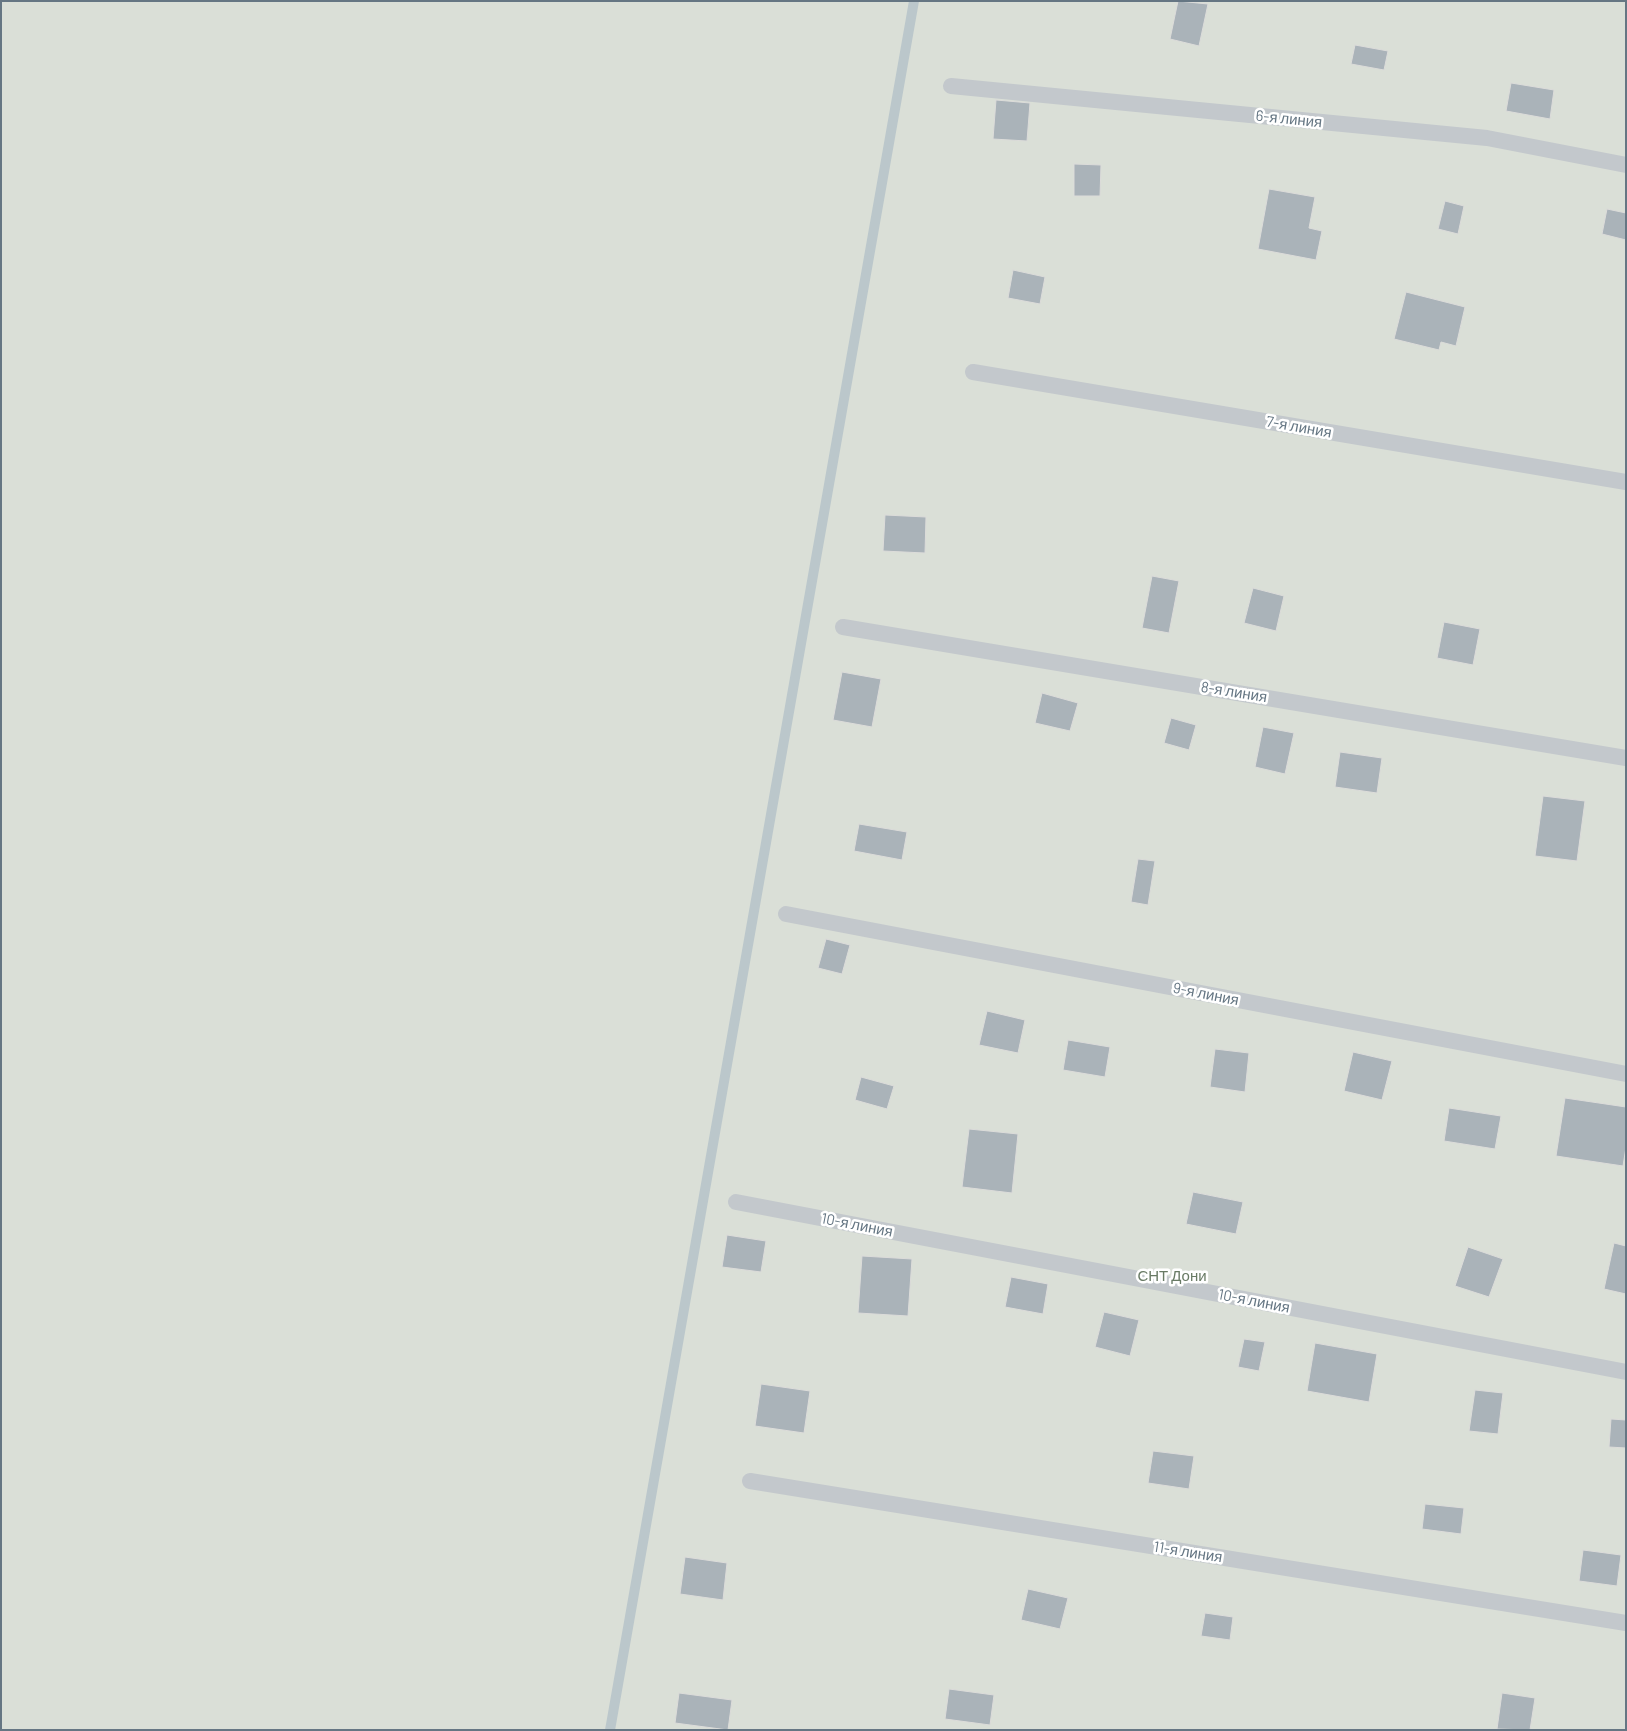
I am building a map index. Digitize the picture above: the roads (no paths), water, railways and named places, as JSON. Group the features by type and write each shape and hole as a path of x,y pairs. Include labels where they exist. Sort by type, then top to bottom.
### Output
{"lane":[{"name":"6-я линия","path":"951,86 1487,138 1626,165"},
{"name":"7-я линия","path":"973,372 1626,482"},
{"name":"8-я линия","path":"843,627 1626,758"},
{"name":"9-я линия","path":"786,914 1626,1074"},
{"name":"10-я линия","path":"736,1202 1626,1372"},
{"name":"11-я линия","path":"750,1482 1626,1623"}],"waterway":[{"path":"610,1730 914,1"}],"park label":[{"name":"СНТ Дони","path":"1172,1276"}]}
